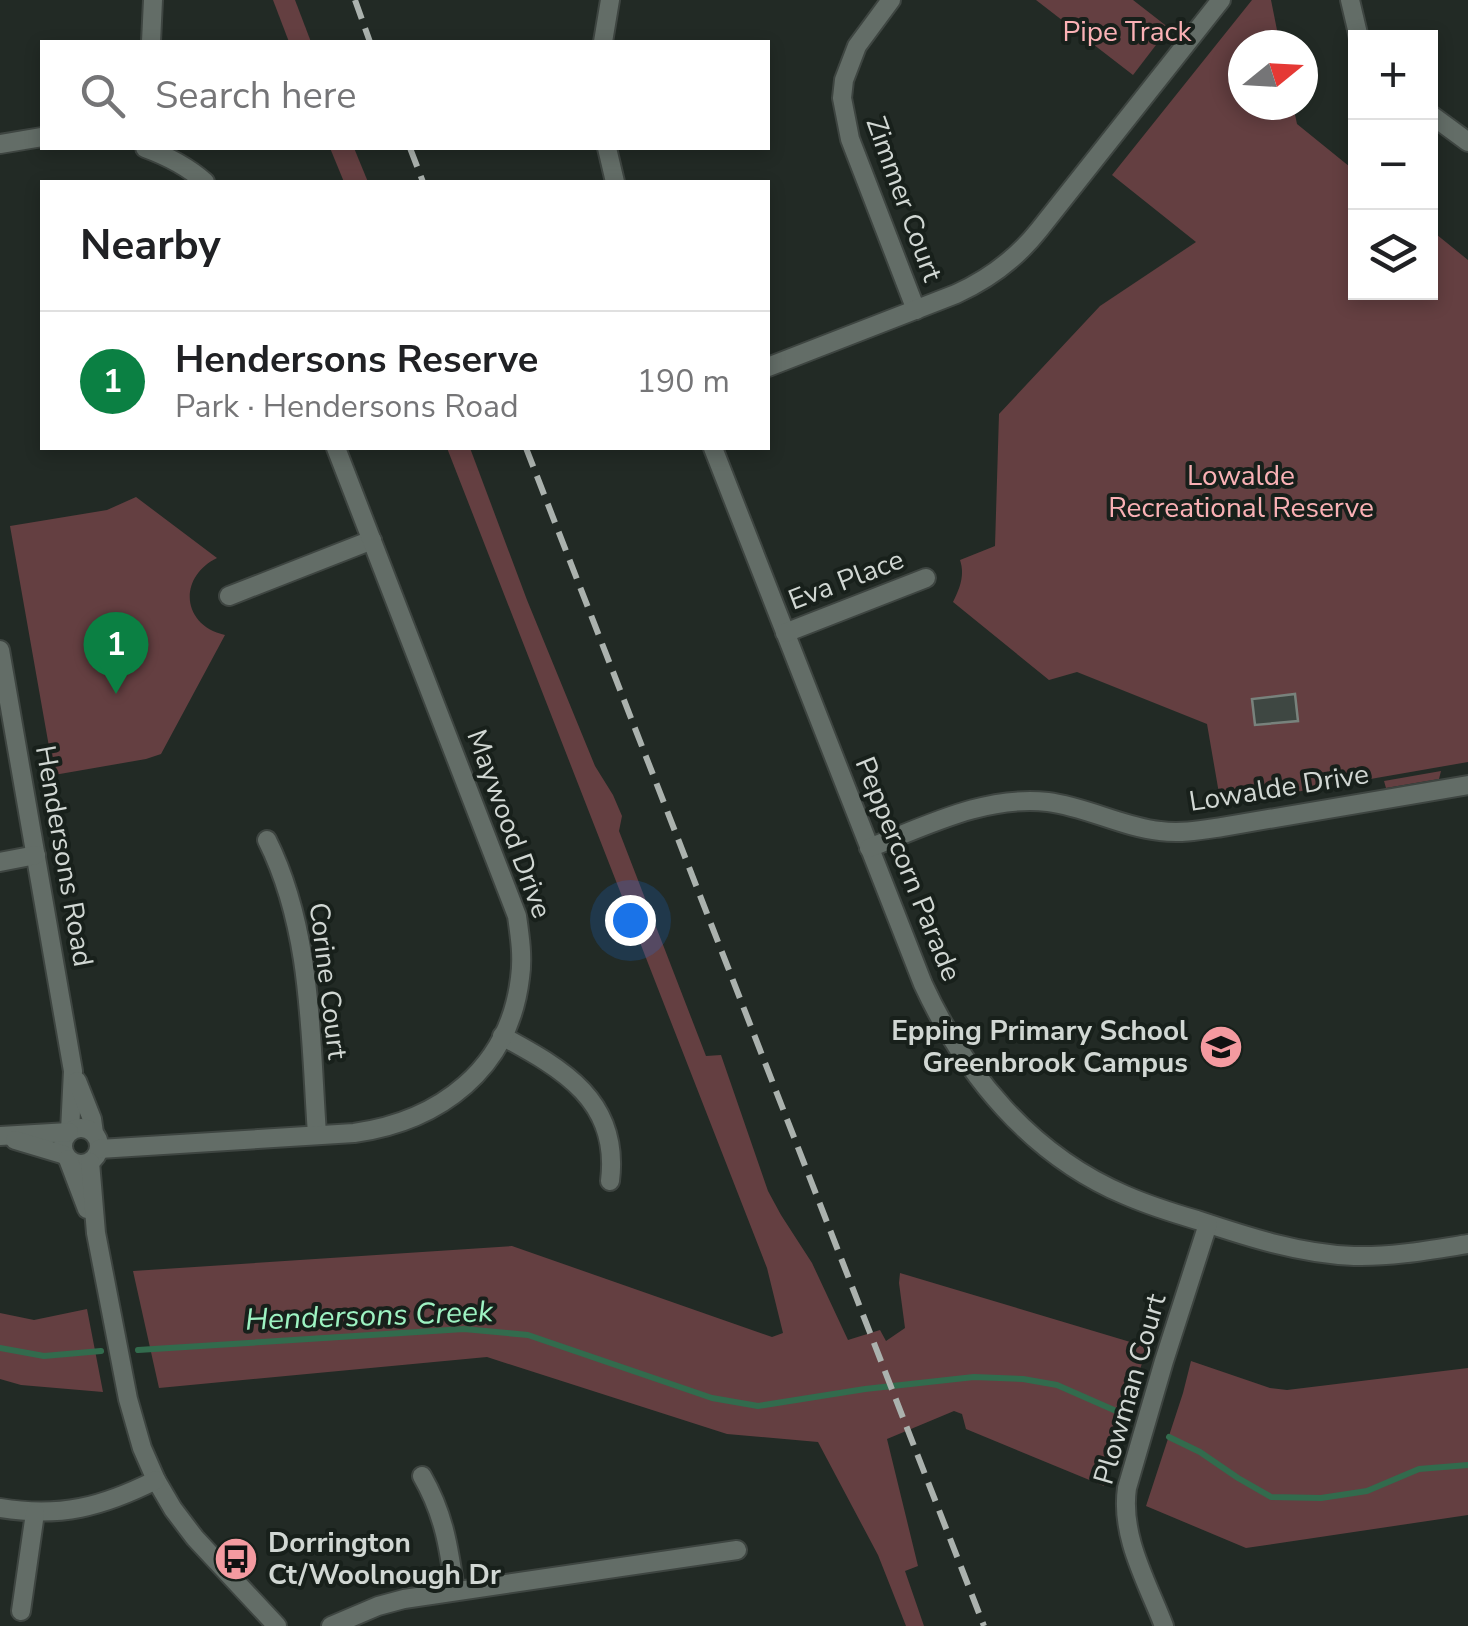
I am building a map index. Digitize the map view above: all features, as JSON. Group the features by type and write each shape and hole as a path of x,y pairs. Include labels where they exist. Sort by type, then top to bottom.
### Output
{"street":[{"path":"151,40 153,0"},
{"path":"603,40 610,0"},
{"name":"Zimmer Court","path":"892,0 857,46 848,64 842,98 850,139 916,310"},
{"path":"770,366 916,310 996,272 1027,246 1221,0"},
{"path":"1350,0 1357,30"},
{"path":"1438,120 1468,142"},
{"path":"0,144 40,137"},
{"path":"151,150 203,180"},
{"path":"607,150 615,180"},
{"name":"Maywood Drive","path":"94,1148 379,1129 410,1120 458,1092 478,1072 502,1036 513,1007 520,978 518,916 337,450"},
{"name":"Peppercorn Parade","path":"714,450 937,1014 991,1095 1048,1150 1080,1172 1122,1194 1208,1224 1279,1245 1352,1256 1414,1253 1468,1244"},
{"path":"228,596 372,540"},
{"name":"Eva Place","path":"786,632 926,578"},
{"name":"Hendersons Road","path":"0,650 74,1071 88,1106 94,1148 96,1233"},
{"name":"Lowalde Drive","path":"869,848 958,814 1000,803 1048,802 1161,832 1181,832 1468,785"},
{"name":"Corine Court","path":"267,840 288,889 302,953 317,1134"},
{"path":"0,862 36,856"},
{"path":"502,1036 558,1067 590,1099 610,1143 610,1181"},
{"name":"Hendersons Road","path":"70,1132 74,1071"},
{"path":"85,1128 94,1148 79,1164 0,1136 85,1128"},
{"path":"70,1132 64,1140 67,1157 96,1233 133,1422 156,1480 194,1538 277,1626"},
{"name":"Plowman Court","path":"1164,1626 1130,1536 1124,1507 1164,1361 1208,1224"},
{"path":"422,1476 444,1526 455,1591"},
{"path":"0,1508 35,1513 102,1504 156,1480"},
{"path":"21,1611 35,1513"},
{"path":"331,1626 378,1606 455,1591 738,1550"}],"green space":[{"path":"273,0 295,0 310,40 288,40"},
{"name":"Pipe Track","path":"1036,0 1133,0 1169,28 1133,75"},
{"name":"Lowalde Recreational Reserve","path":"1252,0 1271,0 1277,30 1228,30"},
{"name":"Lowalde Recreational Reserve","path":"1228,30 1228,120 1296,120 1348,165 1348,300 1438,300 1438,236 1468,260 1468,762 1221,805 1207,724 1077,672 1049,680 953,602 961,581 960,560 995,546 999,414 1100,306 1196,242 1112,175"},
{"path":"331,150 355,150 367,180 343,180"},
{"path":"448,450 471,450 595,766 622,816 619,831 706,1056 721,1055 768,1191 812,1263 848,1340 880,1330 886,1341 905,1328 900,1273 1147,1347 1104,1486 966,1429 962,1414 954,1411 887,1439 918,1566 905,1571 924,1626 906,1626 878,1555 818,1442 727,1434 487,1357 159,1388 133,1271 512,1246 772,1337 783,1333 767,1268"},
{"path":"136,497 217,558 196,577 190,600 200,621 225,635 161,754 54,775 10,526 107,510"},
{"path":"1441,771 1439,779 1386,788 1384,781"},
{"path":"87,1309 103,1392 21,1385 0,1379 0,1313 34,1320"},
{"path":"1191,1361 1270,1388 1287,1390 1468,1368 1468,1515 1246,1548 1146,1506"}],"building":[{"path":"1295,694 1298,721 1255,725 1252,699"}],"waterway":[{"name":"Hendersons Creek","path":"138,1350 464,1329 528,1335 712,1398 758,1406 974,1377 1057,1385 1123,1414"},
{"name":"Hendersons Creek","path":"0,1348 44,1356 101,1351"},
{"name":"Hendersons Creek","path":"1169,1437 1271,1497 1321,1498 1367,1491 1419,1469 1468,1465"}],"railway":[{"path":"355,0 369,40"},
{"path":"411,150 422,180"},
{"path":"527,450 984,1626"}],"place":[{"name":"Hendersons Reserve","path":"116,694"},
{"name":"Epping Primary School Greenbrook Campus","path":"1221,1047"},
{"name":"Dorrington Ct/Woolnough Dr","path":"236,1559"}]}
